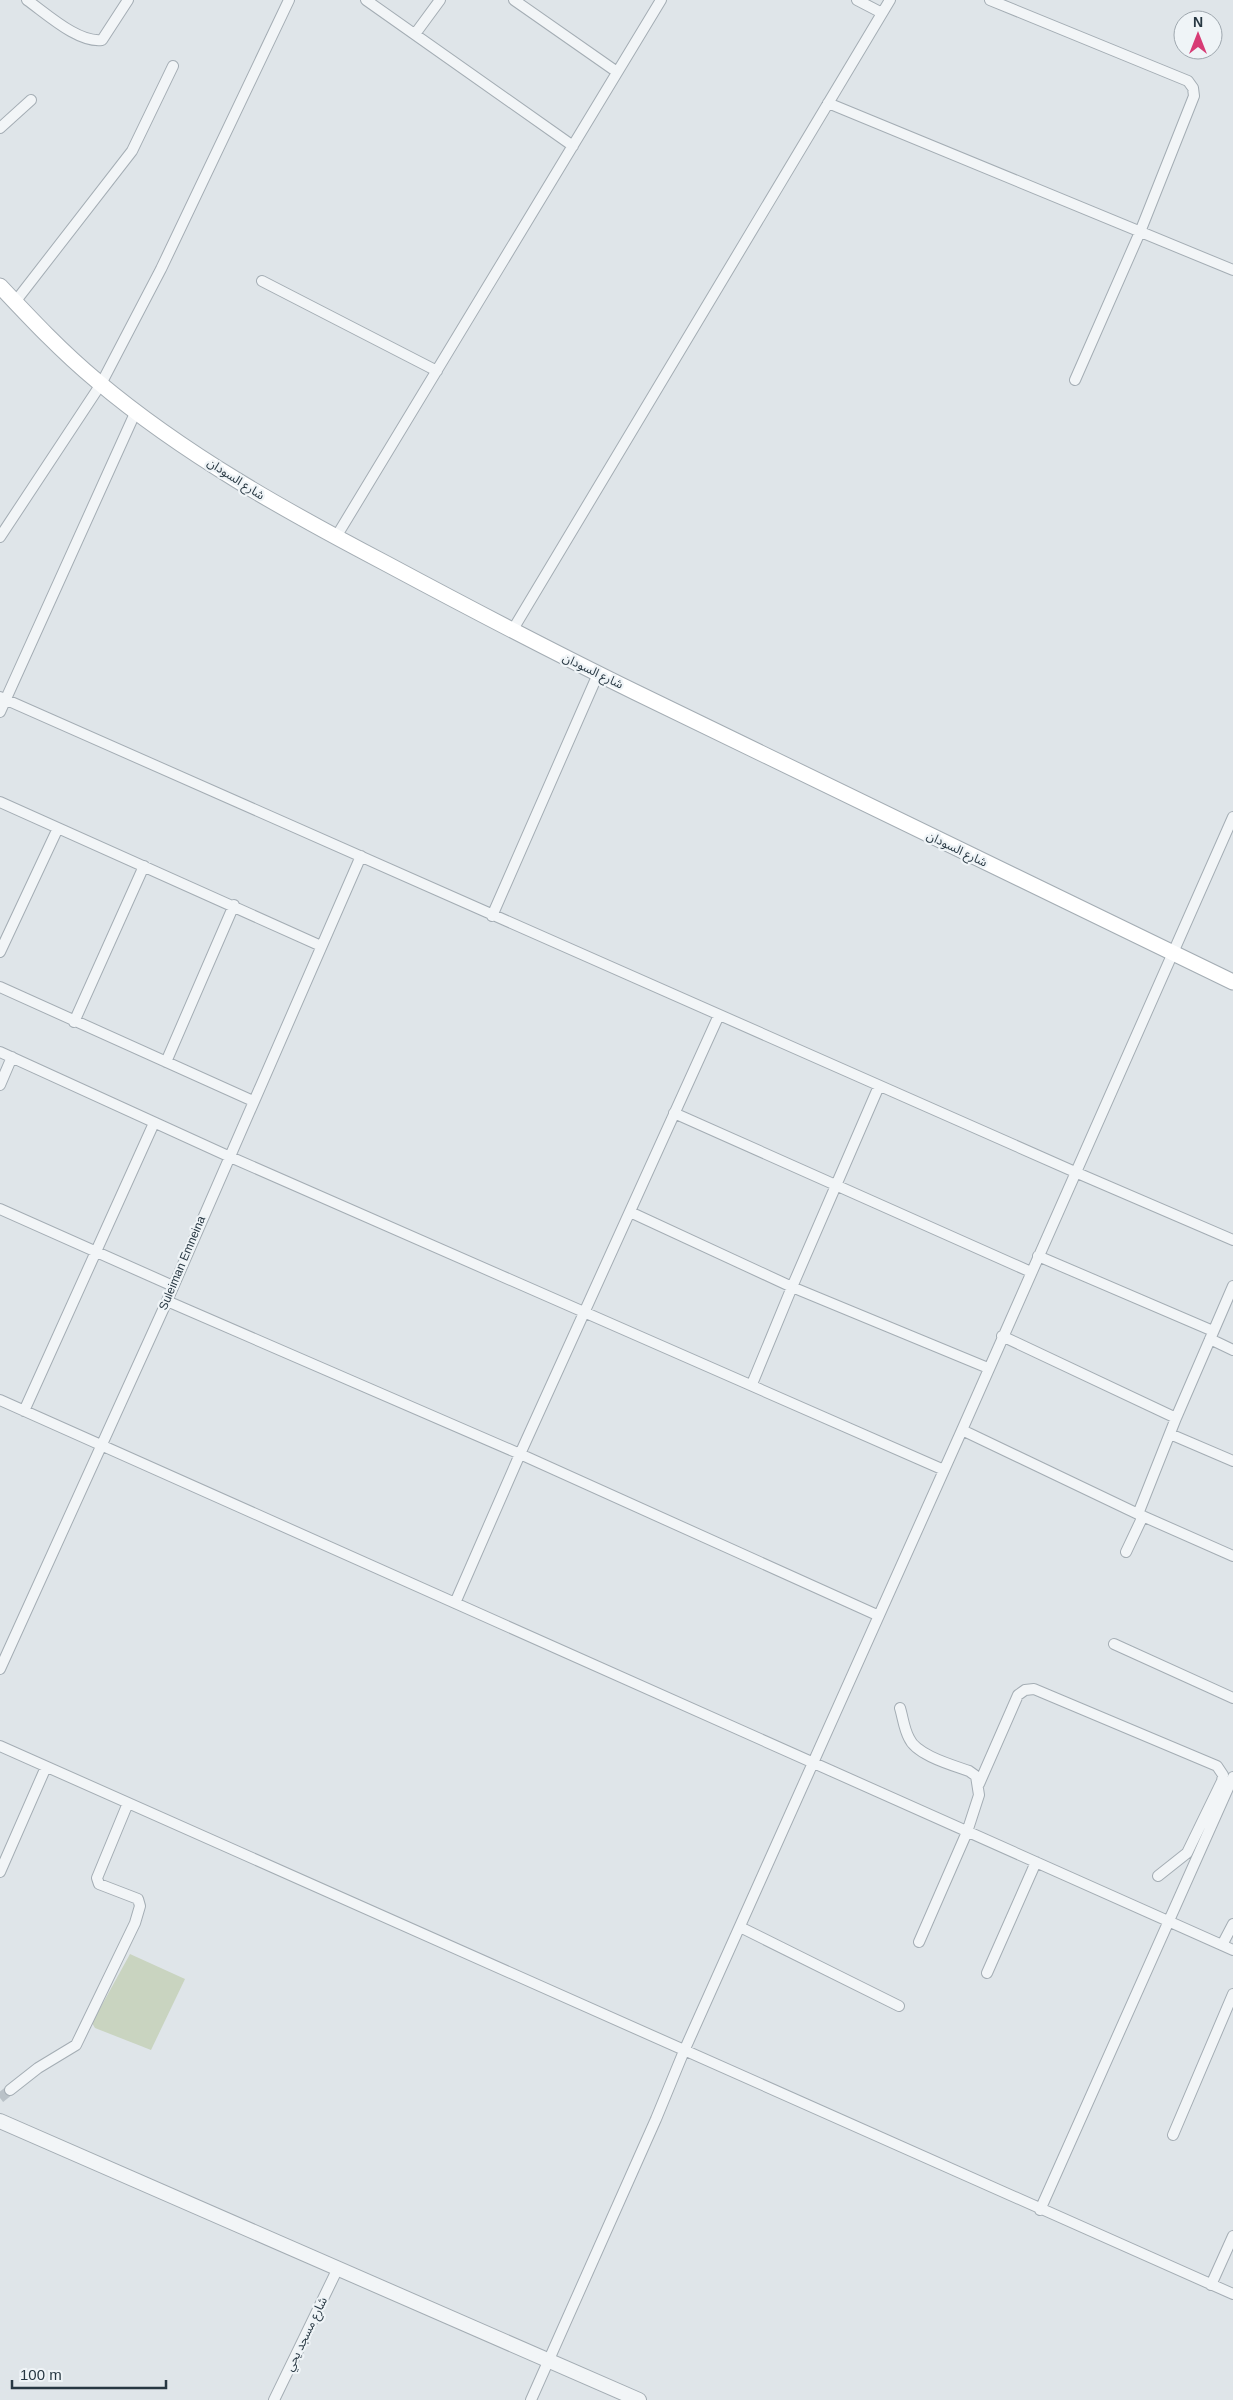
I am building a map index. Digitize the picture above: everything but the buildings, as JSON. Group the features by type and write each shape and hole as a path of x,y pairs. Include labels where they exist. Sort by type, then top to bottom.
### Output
{"main road":[{"name":"شارع السودان","path":"0,286 63,351 100,384 136,411 226,474 336,537 512,631 598,674 845,796 1233,982"}],"street":[{"path":"27,0 82,38 94,41 102,40 128,0"},
{"path":"0,537 100,384 161,269 289,0"},
{"path":"366,0 573,146"},
{"path":"414,34 440,0"},
{"path":"514,0 617,72"},
{"path":"336,537 661,0"},
{"path":"857,0 882,13"},
{"path":"512,631 890,0"},
{"path":"990,0 1188,82 1193,88 1194,96 1140,232 1074,380"},
{"path":"15,302 132,151 173,66"},
{"path":"0,128 31,100"},
{"path":"828,103 1233,270"},
{"path":"262,281 437,370"},
{"path":"0,712 3,698 136,411"},
{"path":"492,916 598,674"},
{"path":"3,698 492,916 1233,1240"},
{"path":"0,802 234,905 321,946"},
{"path":"531,2400 740,1928 811,1762 962,1430 1233,817"},
{"path":"0,952 58,828"},
{"name":"Suleiman Emneina","path":"0,1669 173,1286 228,1156 361,856"},
{"path":"74,1022 144,866"},
{"path":"166,1062 234,905"},
{"path":"0,987 74,1022 253,1101"},
{"path":"455,1603 520,1454 719,1015"},
{"path":"0,1052 228,1156 752,1384 944,1470"},
{"path":"0,1085 12,1058"},
{"path":"752,1384 792,1286 879,1086"},
{"path":"674,1113 1031,1272"},
{"path":"24,1410 154,1123"},
{"path":"0,1210 173,1286"},
{"path":"630,1212 792,1286 988,1368"},
{"path":"1038,1256 1212,1335 1233,1350"},
{"path":"1126,1552 1176,1418 1233,1286"},
{"path":"166,1300 520,1454 877,1615"},
{"path":"1002,1336 1176,1418"},
{"path":"0,1400 1233,1950"},
{"path":"962,1430 1140,1515 1233,1556"},
{"path":"1170,1434 1233,1461"},
{"path":"1114,1644 1233,1698"},
{"path":"979,1784 1018,1695 1025,1690 1034,1689 1217,1766 1223,1775 1222,1781 1187,1853 1158,1876"},
{"path":"900,1708 913,1745 920,1751 976,1776 979,1784 979,1795 967,1832 919,1942"},
{"path":"0,1746 1040,2210 1233,2294"},
{"path":"0,1872 46,1767"},
{"path":"1040,2210 1233,1777"},
{"path":"10,2090 38,2068 76,2045 135,1923 140,1906 138,1899 100,1884 97,1878 128,1803"},
{"path":"987,1973 1036,1862"},
{"path":"1222,1945 1233,1924"},
{"path":"740,1928 899,2006"},
{"path":"1173,2135 1233,1994"},
{"path":"0,2121 639,2400"},
{"path":"1211,2285 1233,2236"},
{"name":"شارع مسجد يحي","path":"274,2400 338,2268"}],"green space":[{"path":"130,1954 185,1979 151,2050 95,2028 92,2023"}],"tunnel":[{"path":"0,2098 10,2090"}]}
